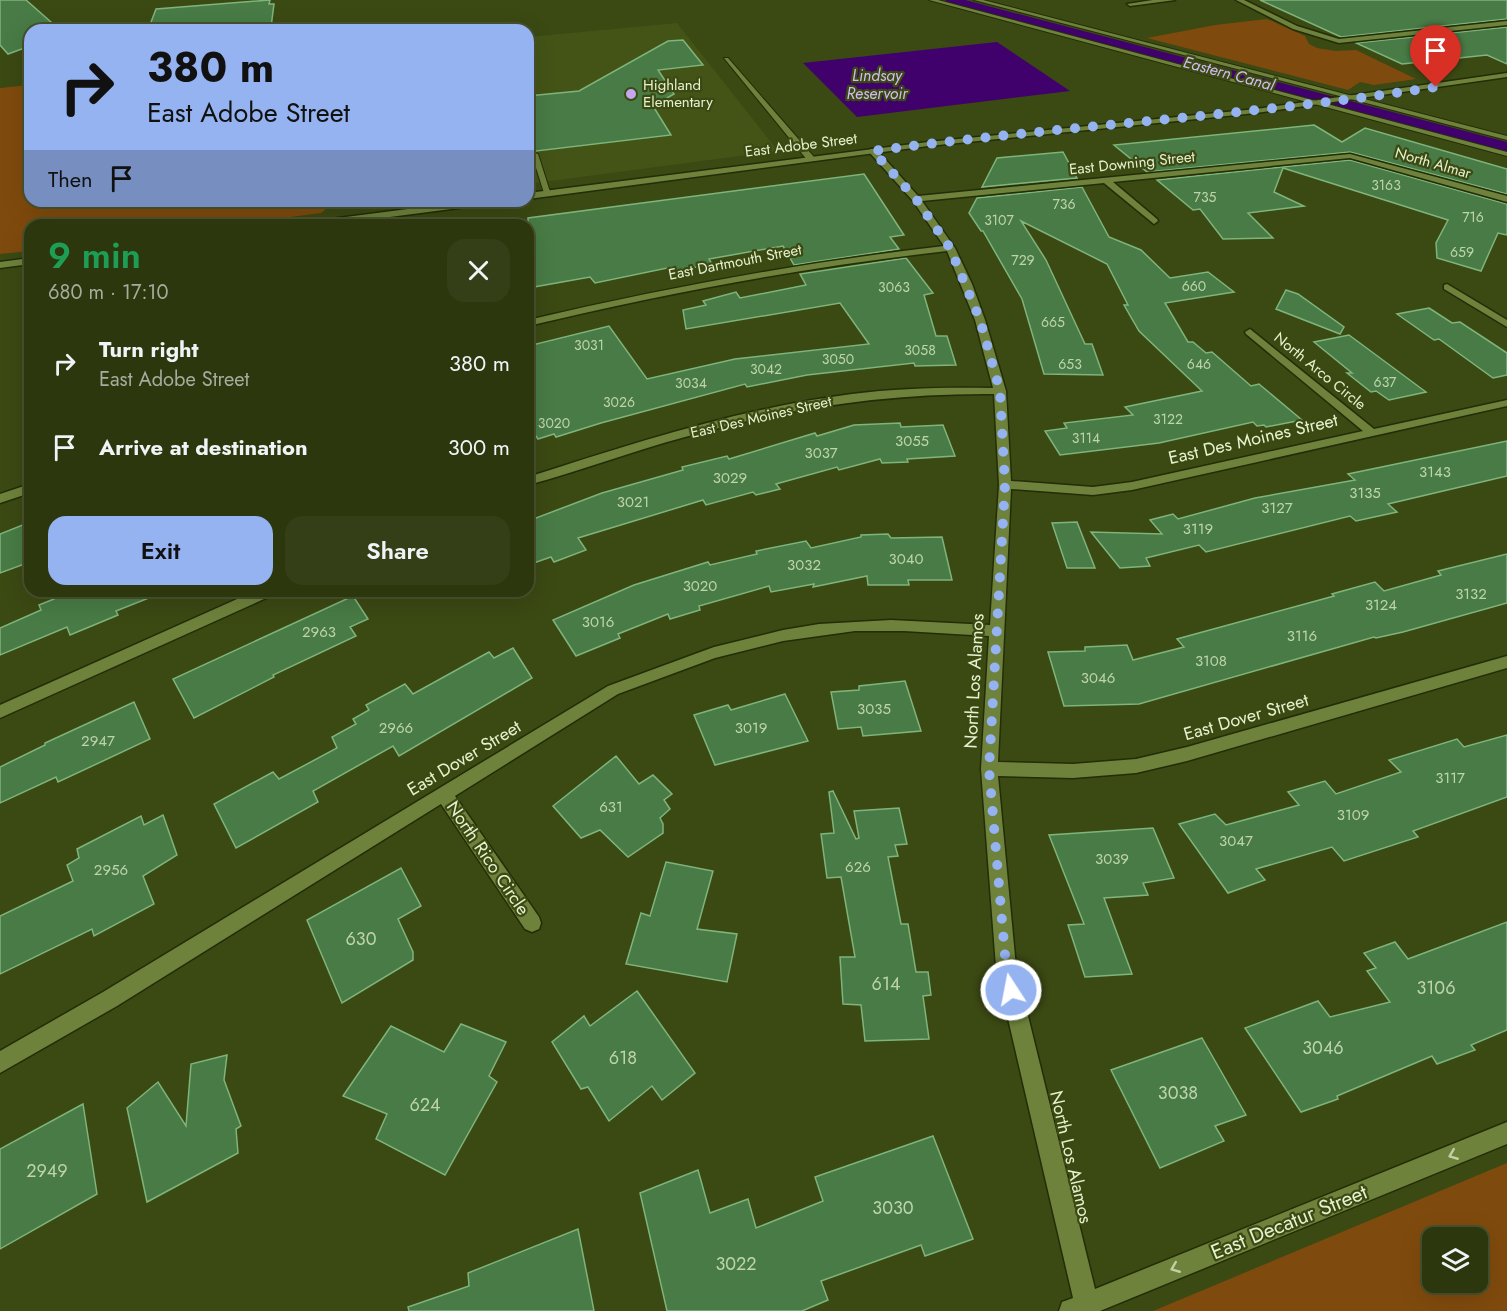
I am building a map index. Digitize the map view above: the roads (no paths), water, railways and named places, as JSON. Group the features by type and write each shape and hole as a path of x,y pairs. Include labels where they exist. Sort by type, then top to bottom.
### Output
{"street":[{"path":"1130,4 1172,0"},
{"path":"1239,0 1336,42 1507,23"},
{"name":"East Adobe Street","path":"534,195 873,151 1322,103 1507,75"},
{"name":"North Los Alamos","path":"873,151 916,199 950,248 980,320 1000,391 1005,485 989,769 1006,967 1082,1309"},
{"name":"East Downing Street","path":"916,199 1350,156"},
{"name":"North Almar","path":"1350,156 1507,199"},
{"path":"1106,180 1154,221"},
{"path":"353,219 444,207"},
{"name":"East Dartmouth Street","path":"534,321 755,274 856,258 950,248"},
{"path":"0,265 24,262"},
{"path":"1447,286 1507,324"},
{"name":"North Arco Circle","path":"1250,332 1372,433"},
{"name":"East Des Moines Street","path":"534,479 643,446 809,404 931,390 1000,391"},
{"name":"East Des Moines Street","path":"1005,485 1093,491 1132,486 1507,403"},
{"path":"0,499 24,490"},
{"path":"0,712 255,597"},
{"name":"East Dover Street","path":"0,1063 120,993 613,690 694,658 730,647 830,629 890,625 995,631"},
{"name":"East Dover Street","path":"989,769 1073,771 1136,766 1186,754 1507,662"},
{"name":"North Rico Circle","path":"444,794 531,923"},
{"name":"East Decatur Street","path":"1082,1309 1507,1133"}],"lane":[{"path":"932,0 1507,154"},
{"path":"977,0 1507,138"},
{"path":"726,59 811,159"},
{"path":"534,154 548,193"}],"water":[{"name":"Lindsay Reservoir","path":"997,42 1070,91 857,117 803,63"}],"waterway":[{"name":"Eastern Canal","path":"951,0 1507,147"}],"place":[{"name":"Highland Elementary","path":"631,94"}]}
